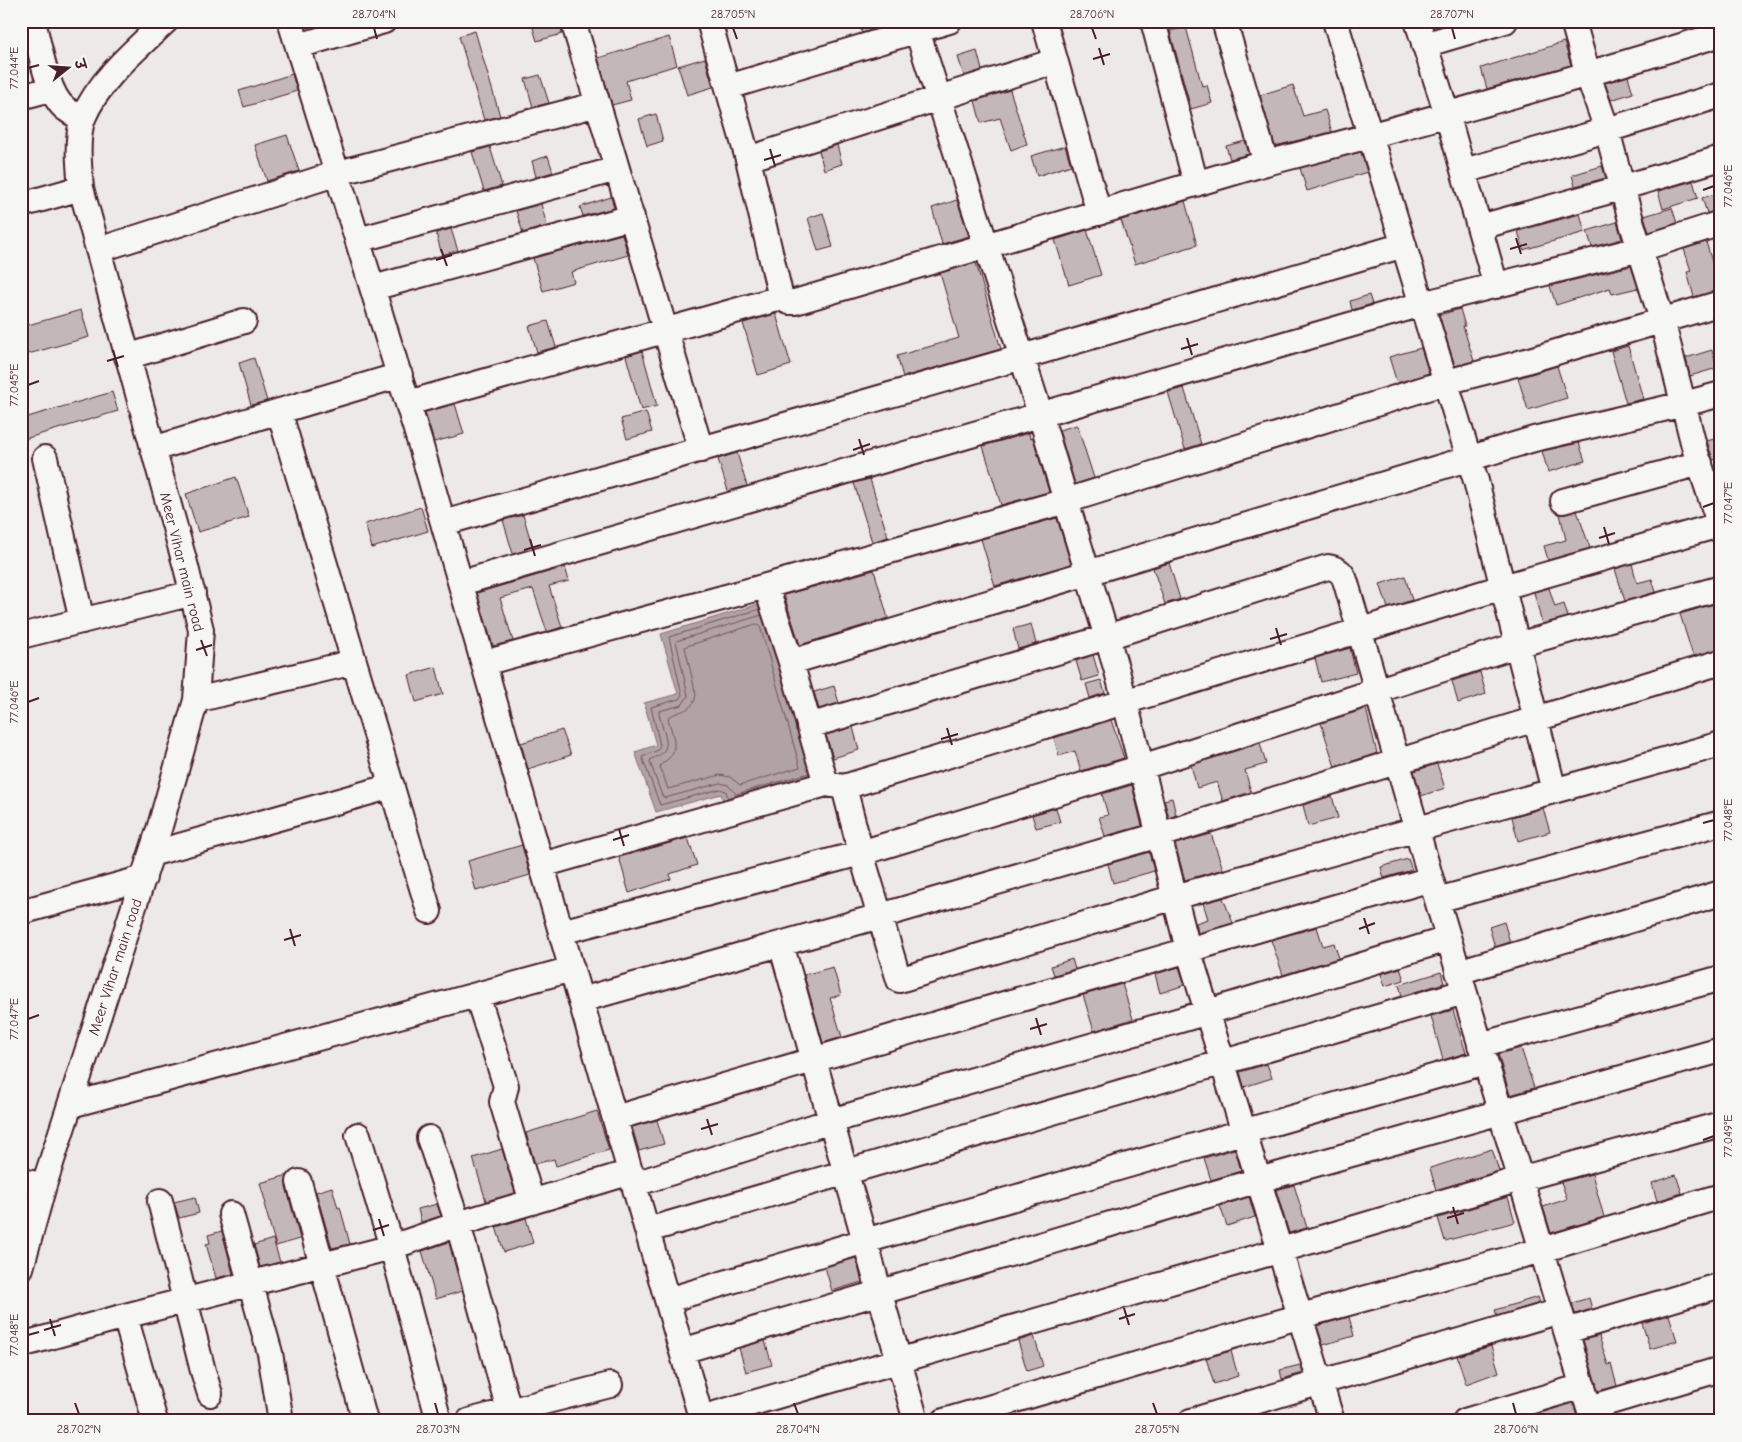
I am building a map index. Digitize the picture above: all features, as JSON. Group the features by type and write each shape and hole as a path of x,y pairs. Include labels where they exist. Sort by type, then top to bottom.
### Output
{"street":[{"path":"34,21 51,89 65,109 83,119"},
{"name":"Meer Vihar main road","path":"21,1268 32,1183 71,1105 144,878 196,700 201,630 193,593 126,357 81,188 78,152 83,119 100,90 140,32 166,21"},
{"path":"290,21 444,523 701,1419 1520,1179 1721,1124"},
{"path":"298,46 384,21"},
{"path":"573,21 701,450"},
{"path":"709,21 748,159 781,298"},
{"path":"728,87 916,26 949,21"},
{"path":"1044,21 1099,213"},
{"path":"1153,21 1196,184"},
{"path":"1224,21 1266,163"},
{"path":"1335,21 1470,459 1554,791"},
{"path":"1417,21 1464,171 1496,286"},
{"path":"1424,46 1505,21"},
{"path":"542,865 1126,703 1503,587 1720,527 1700,463 1662,320 1621,188 1607,130 1588,75 1573,21"},
{"path":"916,26 1022,357 1107,637 1126,703 1188,949 1332,1421"},
{"path":"408,403 665,329 781,298 789,302 795,302 1266,163 1588,75 1721,34"},
{"path":"748,159 1055,61"},
{"path":"21,97 51,89"},
{"path":"1464,171 1721,95"},
{"path":"98,250 338,173 598,104"},
{"path":"1480,227 1721,158"},
{"path":"358,240 617,169"},
{"path":"21,205 81,188"},
{"path":"373,288 632,217"},
{"path":"461,583 1422,304 1640,249 1721,223"},
{"path":"444,523 1404,245"},
{"path":"484,663 1066,501 1446,382 1516,364 1721,303"},
{"path":"126,357 244,321"},
{"path":"153,449 400,375"},
{"path":"791,662 1534,439 1721,394"},
{"path":"279,411 429,911"},
{"path":"45,458 82,621"},
{"path":"1563,501 1700,463"},
{"path":"810,726 1107,637 1328,567 1337,568 1344,577 1378,690 1448,939 1588,1405"},
{"path":"766,586 810,726 861,853 898,979 902,980 1175,897 1721,744"},
{"path":"562,932 861,853 1142,767 1518,645 1721,588"},
{"path":"21,636 193,593"},
{"path":"196,700 354,662"},
{"path":"581,1000 1159,835 1721,662"},
{"path":"151,854 392,786"},
{"path":"615,1118 1188,949 1434,889 1721,823"},
{"path":"21,912 144,878"},
{"path":"648,1230 1223,1061 1721,893"},
{"path":"21,1345 392,1247 458,1224 532,1202 633,1178 1208,1012 1448,939"},
{"path":"781,944 916,1421"},
{"path":"71,1105 572,969"},
{"path":"668,1300 1244,1131 1721,978"},
{"path":"477,995 506,1086 502,1102 532,1202"},
{"path":"682,1351 1259,1180 1721,1050"},
{"path":"358,1135 392,1247 439,1421"},
{"path":"429,1138 458,1224 510,1415"},
{"path":"299,1182 365,1421"},
{"path":"944,1421 1301,1316 1542,1250 1721,1196"},
{"path":"160,1201 210,1394"},
{"path":"231,1214 270,1353 281,1421"},
{"path":"1191,1421 1321,1383 1563,1321 1721,1285"},
{"path":"125,1316 155,1421"},
{"path":"1464,1421 1588,1405 1721,1369"},
{"path":"469,1421 510,1415 610,1385"}],"water":[{"path":"772,600 825,780 726,809 721,794 656,812 635,752 656,745 644,703 678,694 661,634"}],"building":[{"path":"531,21 560,21 562,34 537,41"},
{"path":"859,21 900,21 862,33"},
{"path":"1186,27 1202,86 1207,85 1212,103 1191,109 1170,31"},
{"path":"475,31 500,116 484,120 459,36"},
{"path":"669,37 677,65 626,81 631,100 612,105 598,58"},
{"path":"1564,42 1571,65 1487,89 1481,68"},
{"path":"977,51 982,70 964,76 958,57"},
{"path":"705,58 713,87 687,95 678,66"},
{"path":"292,74 297,91 244,107 239,91"},
{"path":"540,75 549,103 533,107 525,79"},
{"path":"1628,76 1633,93 1611,100 1605,83"},
{"path":"1293,85 1303,116 1325,110 1332,132 1275,146 1260,95"},
{"path":"1010,90 1027,144 1011,150 1000,118 981,123 975,101"},
{"path":"656,114 663,141 647,146 639,119"},
{"path":"287,135 299,171 267,181 255,145"},
{"path":"1245,141 1249,154 1230,159 1226,146"},
{"path":"837,145 842,164 824,170 819,151"},
{"path":"1065,146 1071,165 1037,176 1031,156"},
{"path":"490,147 502,186 484,191 472,152"},
{"path":"1361,152 1367,172 1307,191 1300,168"},
{"path":"548,156 553,172 536,177 532,161"},
{"path":"1602,166 1606,178 1575,186 1572,175"},
{"path":"1693,181 1698,198 1663,209 1658,191"},
{"path":"1721,192 1721,210 1707,213 1702,198"},
{"path":"611,197 614,208 583,216 580,207"},
{"path":"957,200 969,236 942,244 932,208"},
{"path":"1185,201 1197,245 1135,264 1121,220"},
{"path":"541,204 547,226 523,233 516,211"},
{"path":"1672,208 1677,223 1649,232 1644,216"},
{"path":"823,213 833,247 818,251 808,218"},
{"path":"1580,214 1585,232 1523,250 1518,231"},
{"path":"1617,222 1622,239 1592,247 1587,231"},
{"path":"451,229 458,251 442,255 436,233"},
{"path":"1087,230 1101,275 1069,285 1055,240"},
{"path":"622,234 628,255 571,272 574,282 543,291 533,258"},
{"path":"1706,242 1713,265 1715,264 1721,290 1694,297 1687,272 1691,271 1684,249"},
{"path":"976,263 1001,349 903,377 897,356 959,338 940,273"},
{"path":"1631,266 1638,288 1612,294 1610,288 1556,305 1550,286"},
{"path":"1369,295 1372,304 1352,310 1350,301"},
{"path":"1460,309 1465,326 1463,326 1474,361 1455,366 1439,315"},
{"path":"81,310 89,337 21,356 21,327"},
{"path":"776,314 791,365 758,375 743,323"},
{"path":"548,321 556,347 537,352 529,326"},
{"path":"1628,346 1643,399 1626,403 1611,351"},
{"path":"1421,348 1429,373 1397,383 1389,357"},
{"path":"1712,350 1717,368 1690,376 1686,358"},
{"path":"642,351 657,406 641,410 626,356"},
{"path":"254,358 267,401 251,405 239,363"},
{"path":"1557,366 1567,398 1528,410 1518,378"},
{"path":"1184,388 1201,444 1185,449 1168,392"},
{"path":"112,392 118,411 21,440 21,419"},
{"path":"455,404 464,434 434,442 425,412"},
{"path":"646,412 652,432 627,439 621,419"},
{"path":"1077,425 1094,478 1075,484 1059,430"},
{"path":"1029,433 1030,439 1033,438 1049,492 1001,505 983,446"},
{"path":"1721,437 1721,458 1713,460 1707,441"},
{"path":"1579,443 1585,461 1548,472 1542,451"},
{"path":"737,453 747,486 728,491 718,459"},
{"path":"236,477 249,517 198,532 186,494"},
{"path":"870,479 888,537 872,542 854,483"},
{"path":"421,507 428,531 372,548 365,524"},
{"path":"1577,511 1590,548 1548,560 1544,546 1566,540 1560,514"},
{"path":"523,515 533,548 513,554 503,520"},
{"path":"1057,518 1071,564 995,586 981,539"},
{"path":"1169,563 1180,599 1165,604 1153,568"},
{"path":"1632,564 1637,583 1652,579 1656,592 1625,601 1615,569"},
{"path":"565,567 569,581 549,586 562,627 547,632 533,589 500,598 513,641 493,646 477,593"},
{"path":"874,570 888,618 800,645 784,595"},
{"path":"1405,576 1412,600 1388,608 1380,584"},
{"path":"1549,588 1555,607 1564,604 1568,617 1542,624 1534,592"},
{"path":"1721,602 1721,649 1693,656 1680,614"},
{"path":"1031,624 1036,644 1018,649 1013,629"},
{"path":"1350,648 1356,673 1321,682 1315,658"},
{"path":"1093,655 1099,676 1082,681 1076,661"},
{"path":"436,667 443,694 416,702 409,675"},
{"path":"1480,672 1486,694 1458,703 1452,681"},
{"path":"1101,680 1105,693 1090,698 1086,684"},
{"path":"834,686 839,703 819,709 814,692"},
{"path":"1366,709 1377,753 1335,767 1321,723"},
{"path":"1111,720 1124,758 1081,771 1075,751 1059,756 1054,738"},
{"path":"853,727 859,750 833,758 826,735"},
{"path":"562,730 571,755 528,769 521,743"},
{"path":"1260,743 1266,764 1245,770 1251,792 1223,801 1217,782 1197,788 1191,765"},
{"path":"1437,764 1445,788 1421,796 1414,771"},
{"path":"1132,785 1142,826 1105,836 1099,817 1108,815 1102,794"},
{"path":"1332,796 1338,818 1308,826 1303,805"},
{"path":"1172,798 1176,815 1169,818 1164,800"},
{"path":"1056,808 1060,822 1036,828 1032,815"},
{"path":"1543,808 1550,832 1518,841 1512,817"},
{"path":"1211,834 1223,869 1185,880 1175,844"},
{"path":"688,838 697,865 670,874 671,879 629,893 619,857"},
{"path":"522,845 530,875 476,891 468,861"},
{"path":"1149,852 1154,871 1113,883 1108,864"},
{"path":"1408,859 1412,870 1384,878 1381,867"},
{"path":"1223,898 1233,923 1198,933 1196,923 1208,919 1203,903"},
{"path":"1504,922 1510,942 1495,947 1489,927"},
{"path":"1317,927 1323,946 1334,943 1339,958 1283,975 1271,940"},
{"path":"1072,959 1075,969 1054,975 1051,966"},
{"path":"833,967 841,995 830,998 842,1037 823,1043 804,975"},
{"path":"1179,967 1185,985 1160,993 1155,974"},
{"path":"1400,968 1404,980 1385,986 1381,974"},
{"path":"1441,972 1444,983 1402,996 1399,985"},
{"path":"1122,984 1133,1019 1094,1031 1083,995"},
{"path":"1453,1010 1466,1053 1443,1060 1431,1016"},
{"path":"1521,1048 1534,1088 1510,1095 1498,1054"},
{"path":"1267,1064 1272,1078 1244,1087 1240,1072"},
{"path":"597,1111 609,1150 556,1166 554,1159 535,1164 526,1133"},
{"path":"657,1120 664,1144 639,1151 632,1127"},
{"path":"502,1149 515,1193 486,1201 473,1158"},
{"path":"1235,1149 1241,1171 1211,1180 1204,1158"},
{"path":"1492,1149 1499,1171 1436,1190 1430,1168"},
{"path":"1592,1174 1604,1217 1551,1233 1543,1207 1567,1199 1561,1182"},
{"path":"288,1175 286,1186 300,1239 276,1246 260,1183"},
{"path":"1676,1175 1682,1193 1657,1201 1652,1183"},
{"path":"1294,1185 1307,1228 1289,1233 1276,1190"},
{"path":"332,1187 338,1208 340,1207 350,1244 332,1248 316,1192"},
{"path":"195,1197 199,1213 179,1218 174,1202"},
{"path":"1249,1197 1255,1217 1227,1226 1220,1206"},
{"path":"1508,1197 1515,1222 1445,1241 1438,1218"},
{"path":"437,1204 441,1216 421,1222 418,1209"},
{"path":"526,1218 533,1243 504,1252 496,1227"},
{"path":"222,1231 233,1274 216,1278 206,1244 210,1243 208,1235"},
{"path":"273,1239 280,1262 260,1267 254,1245"},
{"path":"449,1242 462,1291 436,1299 422,1251"},
{"path":"856,1258 862,1282 832,1291 825,1267"},
{"path":"1538,1297 1540,1303 1497,1316 1495,1310"},
{"path":"1589,1298 1592,1309 1575,1314 1572,1303"},
{"path":"1669,1315 1677,1341 1650,1349 1642,1323"},
{"path":"1349,1317 1354,1336 1323,1345 1317,1326"},
{"path":"1034,1336 1043,1366 1027,1371 1018,1341"},
{"path":"1599,1336 1608,1365 1611,1364 1617,1386 1598,1391 1583,1340"},
{"path":"765,1341 772,1365 746,1372 739,1348"},
{"path":"1491,1346 1499,1372 1466,1384 1457,1356"},
{"path":"1231,1351 1238,1376 1214,1384 1206,1358"},
{"path":"1300,1365 1303,1373 1282,1379 1280,1370"},
{"path":"1573,1403 1579,1421 1514,1421"}]}
